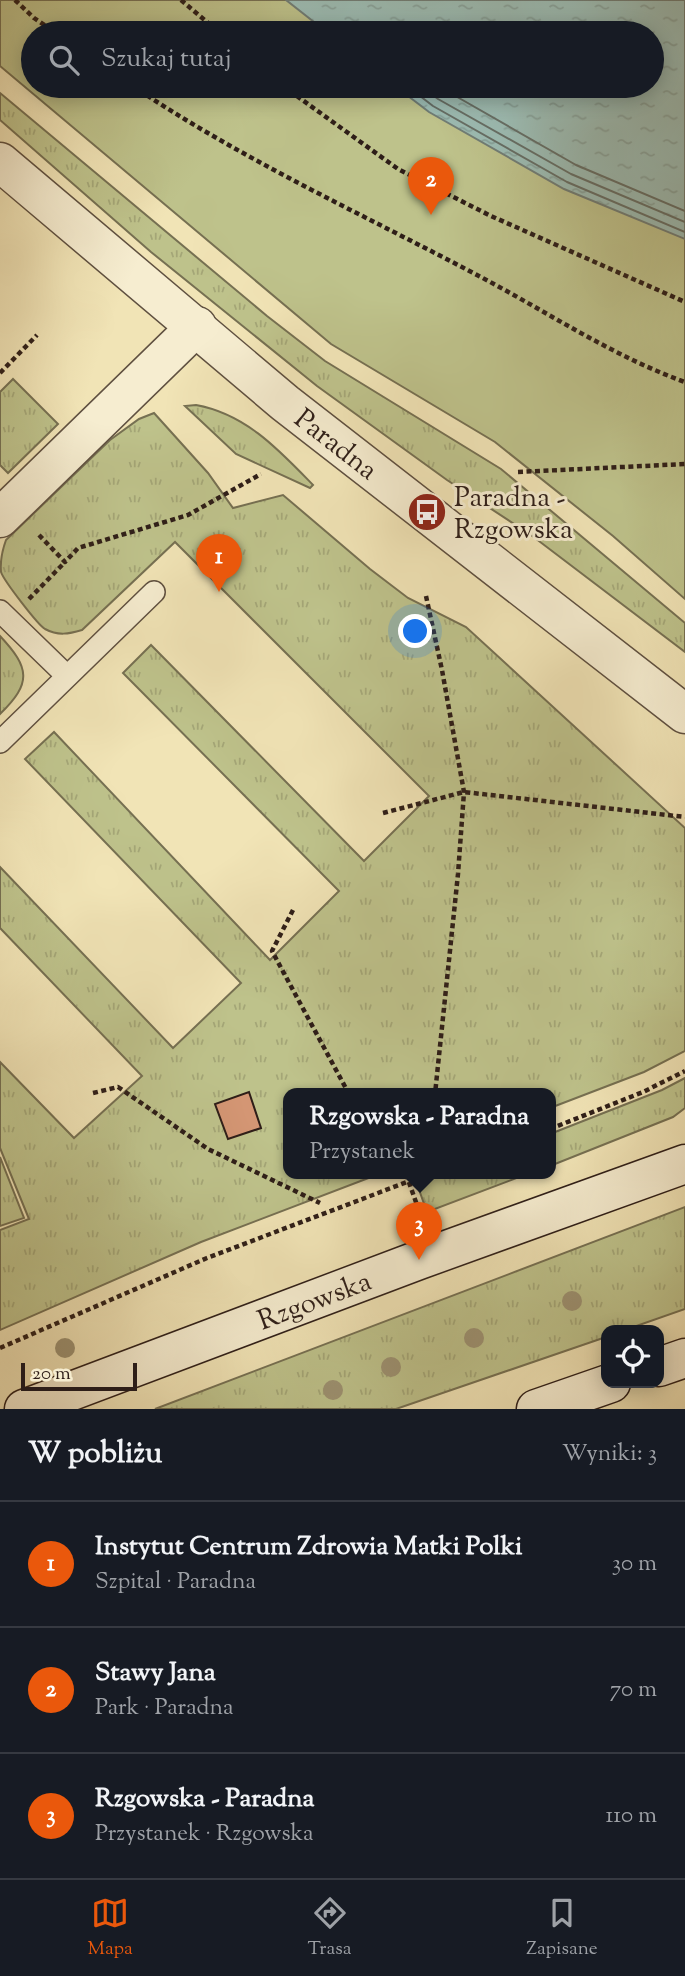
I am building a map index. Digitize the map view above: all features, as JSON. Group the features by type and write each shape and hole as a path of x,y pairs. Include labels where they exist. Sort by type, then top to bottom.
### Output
{"street":[{"name":"Paradna","path":"0,162 285,403 685,715"},
{"path":"6,512 197,326"},
{"name":"Rzgowska","path":"24,1409 419,1260 685,1164"},
{"path":"664,1365 685,1358"},
{"path":"536,1409 601,1386"}],"lane":[{"path":"0,742 154,592"},
{"path":"5,615 67,676"}],"path":[{"path":"15,0 38,21"},
{"path":"181,0 206,21"},
{"path":"153,98 230,145 500,286 566,325 663,374 685,382"},
{"path":"300,98 398,169 491,216 685,302"},
{"path":"0,373 37,335"},
{"path":"518,472 685,464"},
{"path":"5,615 78,548 188,515 261,474"},
{"path":"6,512 65,562"},
{"path":"426,596 464,792 436,1088"},
{"path":"383,813 464,792 685,817"},
{"path":"293,910 272,951 346,1088"},
{"path":"556,1127 643,1092 685,1071"},
{"path":"93,1093 118,1087 208,1149 320,1203"},
{"path":"0,1348 207,1258 414,1179"},
{"path":"409,1181 417,1205"}],"green space":[{"path":"0,0 685,0 685,599 613,536 495,442 331,344 38,98 664,98 664,21 21,21 21,84 0,66"},
{"path":"0,93 267,316 325,361 501,469 685,623 685,652 531,535 447,480 317,386 151,252 0,120"},
{"path":"13,379 58,424 8,473 0,465 0,392"},
{"path":"196,405 231,416 246,425 274,447 313,485 310,488 236,454 185,406"},
{"path":"154,413 208,473 233,508 283,495 408,598 466,627 685,828 685,1051 644,1072 556,1106 556,1088 283,1088 283,1179 366,1179 201,1242 0,1330 0,1230 29,1219 0,1148 0,1062 74,1138 142,1076 0,928 0,867 173,1048 241,983 25,759 54,732 270,960 339,891 123,673 151,645 364,861 429,796 175,542 82,630 73,633 54,633 45,629 14,593 1,572 6,540 110,440 139,419"},
{"path":"0,636 17,657 23,675 18,693 0,714"},
{"path":"685,1078 685,1108 673,1117 556,1164 556,1132 662,1090"},
{"path":"0,1157 24,1218 0,1226"},
{"path":"430,1179 514,1179 427,1212 417,1184"},
{"path":"685,1207 685,1309 639,1325 601,1325 601,1339 396,1409 155,1409"}],"water":[{"path":"286,0 685,0 685,239 564,189 429,112 411,98 664,98 664,21 313,21"}],"building":[{"path":"249,1092 261,1128 228,1139 215,1104"}],"place":[{"name":"Stawy Jana","path":"431,215"},
{"name":"Paradna - Rzgowska","path":"427,512"},
{"name":"Instytut Centrum Zdrowia Matki Polki","path":"219,592"},
{"name":"Rzgowska - Paradna","path":"419,1260"}]}
